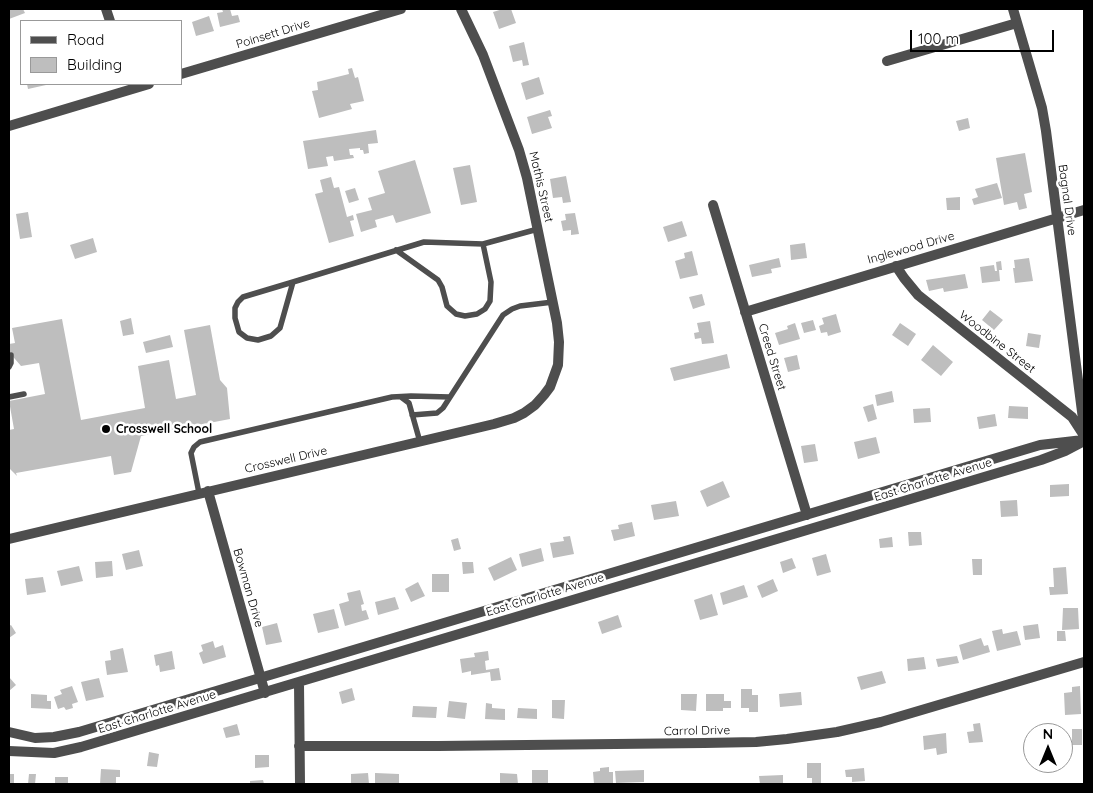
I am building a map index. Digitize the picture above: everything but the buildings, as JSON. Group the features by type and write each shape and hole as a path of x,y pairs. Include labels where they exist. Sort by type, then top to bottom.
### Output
{"street":[{"name":"Poinsett Drive","path":"182,74 402,9"},
{"name":"Mathis Street","path":"461,9 483,55 519,150 527,178 553,302 559,342 558,365 553,380"},
{"name":"Bagnal Drive","path":"1013,9 1042,108 1084,427"},
{"path":"887,61 1017,23"},
{"path":"9,126 130,86"},
{"name":"Creed Street","path":"713,205 807,515"},
{"name":"Inglewood Drive","path":"745,312 1084,210"},
{"name":"Woodbine Street","path":"896,266 918,295 1072,417 1084,439"},
{"name":"Crosswell Drive","path":"9,539 514,418 535,405 553,380"},
{"name":"East Charlotte Avenue","path":"9,732 35,738 64,736 1040,445 1084,439"},
{"name":"East Charlotte Avenue","path":"9,751 54,753 67,751 1041,460 1065,451 1084,439"},
{"name":"Bowman Drive","path":"203,492 265,693"},
{"name":"Carrol Drive","path":"299,746 704,743 787,739 837,732 881,722 1084,662"},
{"path":"299,683 300,784"}],"lane":[{"path":"293,282 280,328 271,336 258,340 247,338 239,332 235,318 235,308 243,297 424,242 483,244 538,229"},
{"path":"396,250 438,280 447,306 456,314 465,316 477,314 485,309 490,301 491,282 483,244"},
{"path":"412,415 437,413 443,408 503,315 512,308 553,302"},
{"path":"9,367 11,364 11,354"},
{"path":"9,397 24,394"},
{"path":"203,492 191,454 194,447 200,442 392,397 450,397"},
{"path":"401,398 409,403 420,442"}],"place":[{"name":"Crosswell School","path":"106,429"}]}
